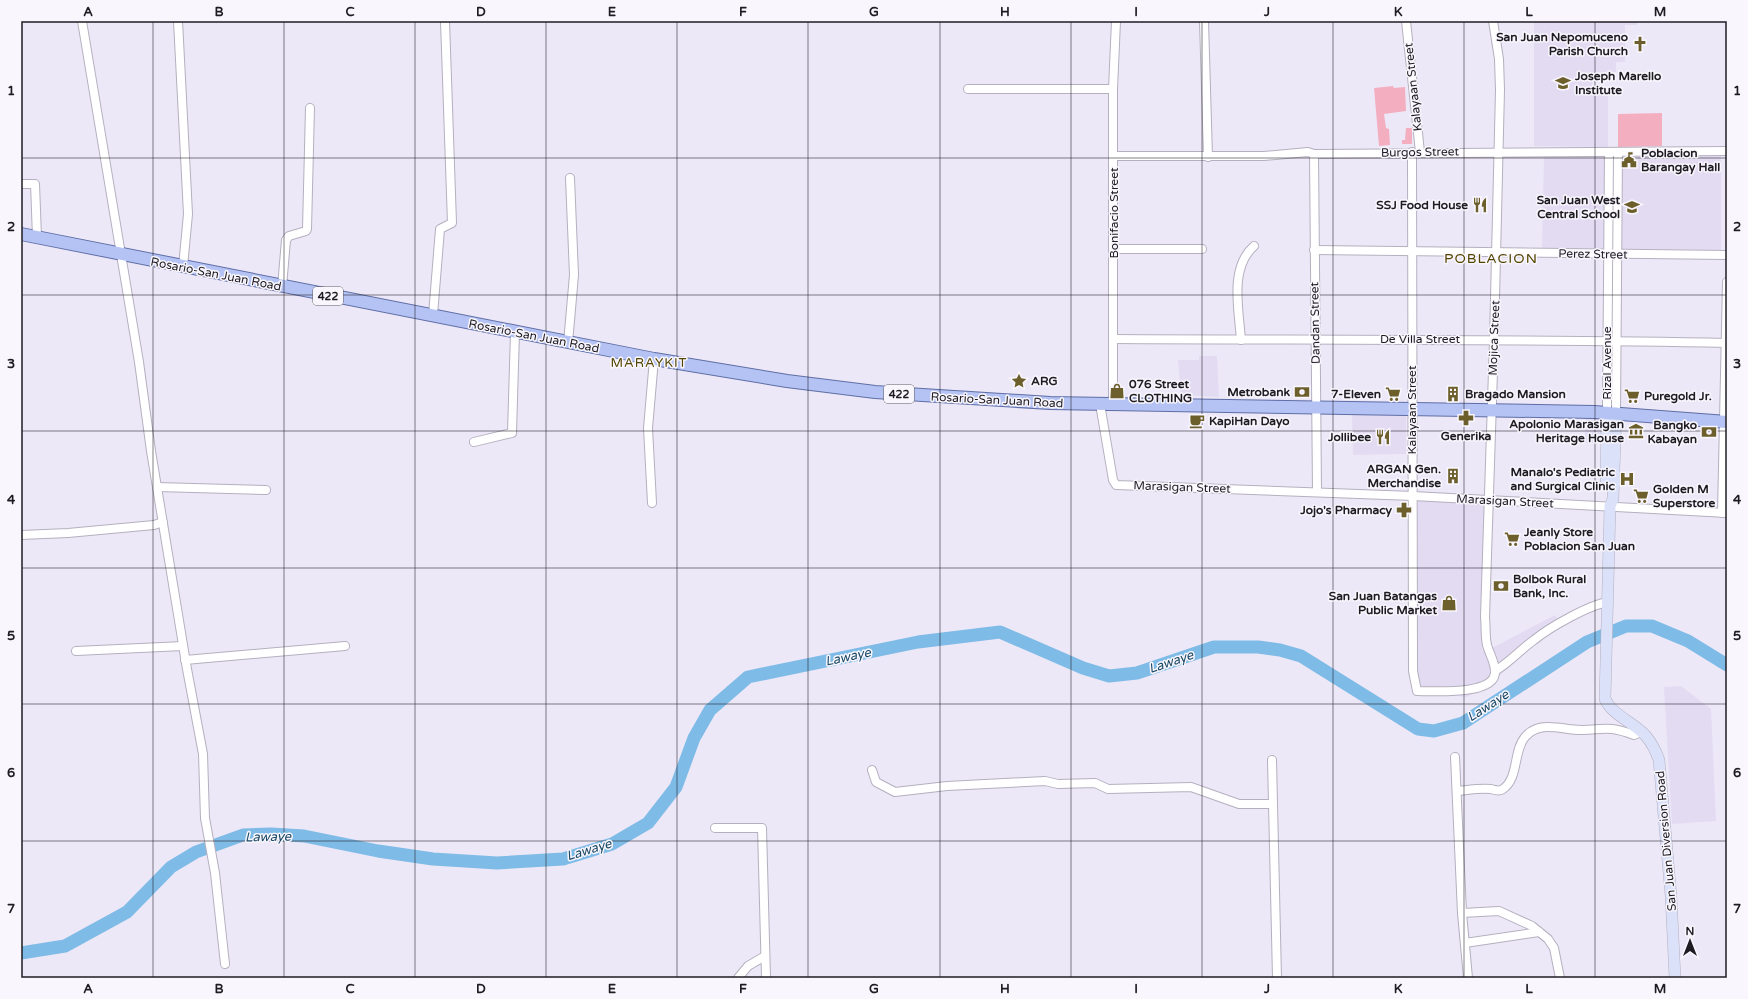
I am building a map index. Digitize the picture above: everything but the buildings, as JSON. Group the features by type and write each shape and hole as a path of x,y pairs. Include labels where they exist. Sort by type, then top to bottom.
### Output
{"main road":[{"name":"Rosario-San Juan Road","path":"21,234 568,343 787,381 875,392 1012,402 1100,404"},
{"name":"422","path":"1100,404 1317,409 1611,412 1725,422"}],"street":[{"path":"82,21 139,362 157,487 185,660 203,754 205,818 215,873 225,964"},
{"path":"178,21 188,214 183,267"},
{"path":"433,315 440,229 452,223 445,21"},
{"name":"Bonifacio Street","path":"1113,405 1113,89 1116,21"},
{"path":"1204,21 1208,157"},
{"name":"Kalayaan Street","path":"1406,21 1416,152 1412,252 1413,671 1417,691 1466,691 1481,686 1494,674"},
{"name":"Mojica Street","path":"1493,21 1499,59 1497,252 1485,617 1487,644 1494,674"},
{"path":"968,89 1113,89"},
{"path":"282,287 286,240 288,236 306,231 307,229 310,108"},
{"name":"Burgos Street","path":"1114,156 1264,156 1308,152 1314,154 1416,152 1727,151"},
{"name":"Rizal Avenue","path":"1608,604 1610,506 1613,499 1611,412 1607,341 1609,152"},
{"name":"Rizal Avenue","path":"1611,412 1617,341 1618,152"},
{"name":"Dandan Street","path":"1314,154 1317,492"},
{"path":"568,343 574,275 570,178"},
{"path":"21,184 35,184 37,237"},
{"path":"1608,203 1618,203"},
{"path":"1241,340 1238,280 1245,254 1254,246"},
{"path":"1114,249 1202,249"},
{"name":"Perez Street","path":"1314,250 1727,255"},
{"path":"1724,513 1727,282"},
{"path":"474,442 512,433 515,332"},
{"name":"De Villa Street","path":"1113,338 1241,340 1413,338 1726,343"},
{"path":"652,503 648,428 654,359"},
{"name":"Marasigan Street","path":"1100,404 1113,480 1116,485 1413,496 1724,513"},
{"path":"157,487 266,490"},
{"path":"21,536 76,533 154,525 163,522"},
{"path":"1494,674 1511,662 1535,639 1594,606 1608,604"},
{"name":"San Juan Diversion Road","path":"1608,604 1605,693 1607,703 1641,732 1654,747 1659,760 1662,776 1671,888 1675,978"},
{"path":"76,651 183,646"},
{"path":"185,660 345,646"},
{"path":"1457,791 1489,789 1500,791 1504,789 1512,775 1525,737 1533,730 1539,728 1565,727 1582,730 1604,727 1615,728 1634,735 1641,732"},
{"path":"1455,757 1462,913 1468,978"},
{"path":"1272,760 1277,978"},
{"path":"872,770 876,782 895,792 947,786 1045,781 1058,784 1095,783 1108,789 1191,787 1239,804 1272,804"},
{"path":"714,828 762,828 766,978"},
{"path":"1462,913 1499,911 1523,921 1539,932 1554,948 1560,978"},
{"path":"1465,943 1539,932"},
{"path":"738,978 748,966 765,956"}],"shaded area":[{"name":"Joseph Marello Institute","path":"1534,21 1637,21 1637,25 1625,25 1625,62 1616,62 1616,72 1592,73 1592,94 1608,94 1608,147 1534,146"},
{"path":"1393,86 1394,88 1405,87 1406,111 1384,114 1386,128 1389,129 1390,145 1379,146 1374,88"},
{"path":"1662,113 1662,146 1618,147 1618,114"},
{"path":"1406,128 1412,128 1412,144 1402,144 1402,140 1405,140"},
{"name":"San Juan West Central School","path":"1544,155 1622,155 1622,167 1636,167 1637,155 1721,155 1721,250 1542,248"},
{"path":"1199,356 1217,356 1219,397 1181,395 1178,360 1199,360"},
{"path":"1352,414 1406,414 1406,454 1353,455"},
{"path":"1585,417 1604,417 1603,443 1585,443"},
{"name":"San Juan Batangas Public Market","path":"1418,500 1485,503 1481,618 1482,650 1486,651 1555,615 1561,626 1547,634 1519,656 1510,667 1484,687 1467,697 1421,693 1415,666"},
{"path":"1681,686 1711,709 1716,821 1672,824 1664,687"}],"waterway":[{"name":"Lawaye","path":"21,953 65,946 127,912 171,867 196,852 243,835 271,834 304,836 378,851 433,859 497,863 563,859 612,844 648,823 676,787 694,738 710,710 748,677 918,642 1000,632 1083,668 1109,676 1137,673 1214,647 1258,647 1280,650 1301,656 1418,729 1434,731 1463,723 1587,642 1626,626 1652,626 1688,641 1727,665"}],"place":[{"name":"San Juan Nepomuceno Parish Church","path":"1640,44"},
{"name":"Joseph Marello Institute","path":"1563,83"},
{"name":"Poblacion Barangay Hall","path":"1629,160"},
{"name":"SSJ Food House","path":"1480,205"},
{"name":"San Juan West Central School","path":"1632,207"},
{"name":"ARG","path":"1019,381"},
{"name":"076 Street CLOTHING","path":"1117,391"},
{"name":"Metrobank","path":"1302,392"},
{"name":"7-Eleven","path":"1393,394"},
{"name":"Bragado Mansion","path":"1453,394"},
{"name":"Puregold Jr.","path":"1632,396"},
{"name":"Generika","path":"1466,418"},
{"name":"KapiHan Dayo","path":"1197,421"},
{"name":"Apolonio Marasigan Heritage House","path":"1636,431"},
{"name":"Bangko Kabayan","path":"1709,432"},
{"name":"Jollibee","path":"1383,437"},
{"name":"ARGAN Gen. Merchandise","path":"1453,476"},
{"name":"Manalo's Pediatric and Surgical Clinic","path":"1627,479"},
{"name":"Golden M Superstore","path":"1641,496"},
{"name":"Jojo's Pharmacy","path":"1404,510"},
{"name":"Jeanly Store Poblacion San Juan","path":"1512,539"},
{"name":"Bolbok Rural Bank, Inc.","path":"1501,586"},
{"name":"San Juan Batangas Public Market","path":"1449,603"}],"district":[{"name":"POBLACION","path":"1491,258"},
{"name":"MARAYKIT","path":"649,363"}]}
